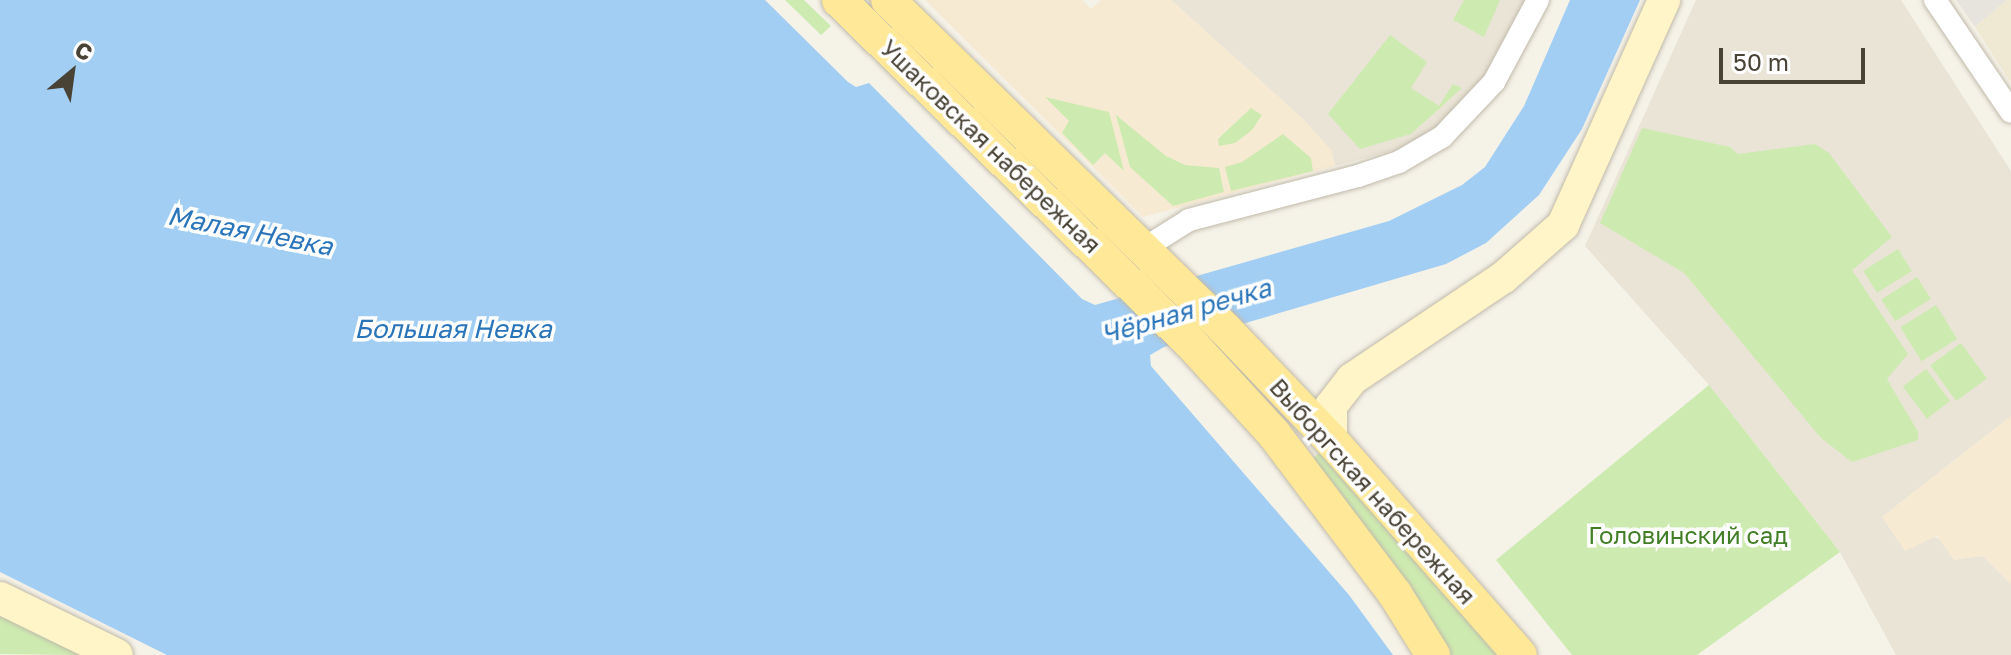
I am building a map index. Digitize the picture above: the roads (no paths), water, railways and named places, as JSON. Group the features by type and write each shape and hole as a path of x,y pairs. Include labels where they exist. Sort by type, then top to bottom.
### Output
{"main road":[{"name":"Ушаковская набережная","path":"839,0 1188,340"},
{"name":"Ушаковская набережная","path":"888,0 1176,282"},
{"name":"Выборгская набережная","path":"1176,282 1331,440 1520,655"},
{"name":"Выборгская набережная","path":"1188,340 1274,434 1395,594 1433,655"}],"street":[{"path":"1143,249 1189,220 1358,176 1399,162 1442,137 1494,82 1538,0"},
{"path":"1331,440 1331,406 1352,379 1504,277 1563,225 1664,0"},
{"path":"1935,0 2011,112"},
{"path":"0,598 117,655"}],"water":[{"name":"Большая Невка","path":"0,0 765,0 848,82 856,87 869,83 1082,299 1095,305 1389,221 1462,185 1485,167 1524,106 1570,0 1640,0 1582,129 1539,195 1486,243 1446,264 1164,347 1150,355 1151,366 1349,595 1393,655 167,655 0,572"}],"water label":[{"name":"Малая Невка","path":"250,231"},
{"name":"Чёрная речка","path":"1186,311"}],"park label":[{"name":"Головинский сад","path":"1688,535"}]}
